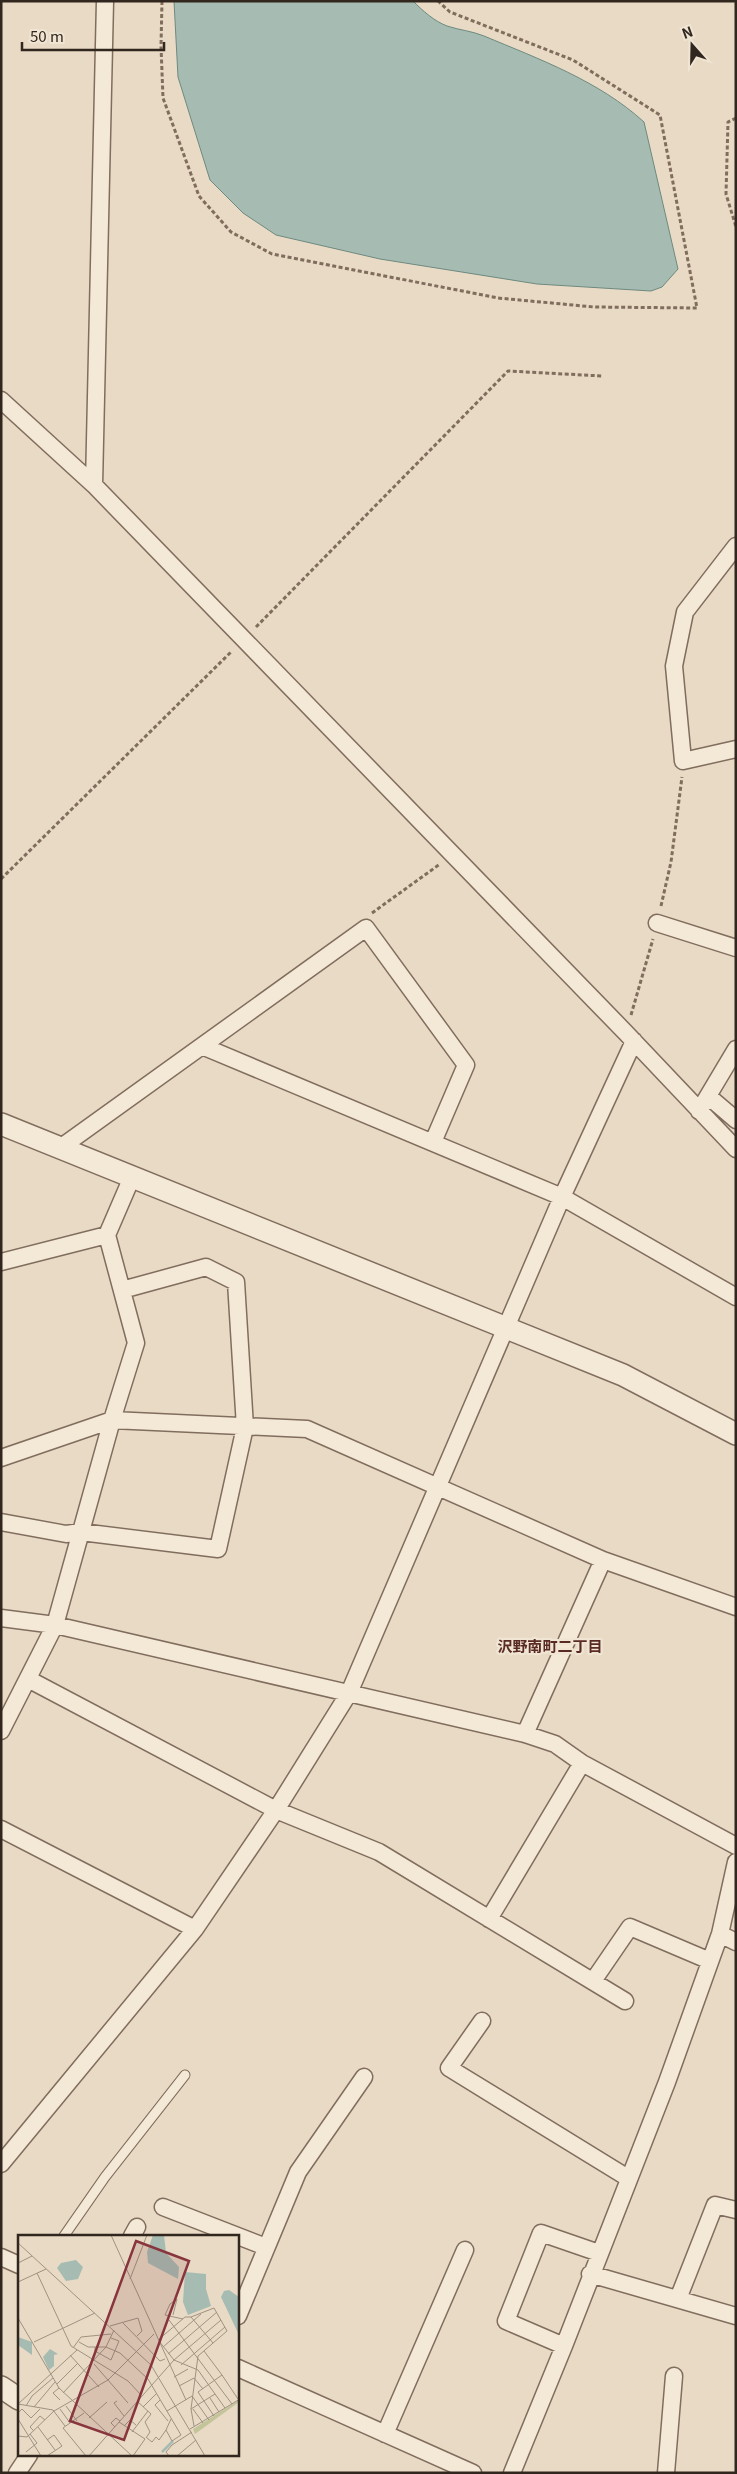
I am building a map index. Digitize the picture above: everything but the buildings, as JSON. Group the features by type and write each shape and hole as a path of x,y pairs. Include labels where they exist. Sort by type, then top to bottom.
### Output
{"street":[{"path":"94,485 105,1"},
{"path":"1,400 94,485 630,1037 703,1104 736,1150"},
{"path":"736,546 685,612 674,666 683,761 736,748"},
{"path":"657,923 736,948"},
{"path":"60,1148 366,928 466,1064 433,1142"},
{"path":"1,2164 195,1929 276,1810 349,1692 630,1037"},
{"path":"202,1046 562,1197 736,1297"},
{"path":"703,1104 736,1049"},
{"path":"703,1104 736,1120"},
{"path":"1,1124 623,1375 736,1434"},
{"path":"1,1731 55,1625 112,1420 136,1343 106,1235 132,1177"},
{"path":"1,1262 106,1235"},
{"path":"1,1522 66,1534 81,1532 218,1549 245,1427 236,1282 206,1267 122,1290"},
{"path":"1,1458 112,1420 307,1429 603,1560 736,1607"},
{"path":"525,1734 603,1560"},
{"path":"1,1618 55,1625 525,1734 555,1744 582,1762 736,1846"},
{"path":"28,1679 276,1810 379,1852 625,2001"},
{"path":"489,1919 582,1762"},
{"path":"1,1829 195,1929"},
{"path":"512,2473 564,2346 590,2274 666,2082 720,1934 736,1862"},
{"path":"593,1981 630,1927 710,1961"},
{"path":"720,1934 736,1942"},
{"path":"482,2021 449,2068 628,2178"},
{"path":"239,2314 298,2172 364,2077"},
{"path":"678,2299 715,2205 736,2210"},
{"path":"163,2207 235,2235"},
{"path":"564,2346 506,2322 541,2233 599,2253"},
{"path":"239,2237 266,2247"},
{"path":"384,2434 465,2250"},
{"path":"1,2257 18,2265"},
{"path":"590,2274 736,2316"},
{"path":"239,2368 472,2473"},
{"path":"666,2473 674,2376"},
{"path":"1,2386 18,2399"},
{"path":"17,2473 28,2456"}],"lane":[{"path":"65,2235 105,2177 185,2075"}],"path":[{"path":"162,1 160,46 163,98 199,196 231,232 272,254 498,298 594,307 697,308 660,114 573,60 450,12 438,1"},
{"path":"736,118 728,122 726,194 736,226"},
{"path":"1,879 244,639 508,371 602,376"},
{"path":"630,1037 671,862 683,761"},
{"path":"366,928 368,915 454,855"}],"shaded area":[{"path":"174,1 413,1 442,24 484,36 568,72 608,94 644,122 678,269 662,287 651,291 537,284 380,259 276,235 243,213 210,180 178,77"}],"district":[{"name":"沢野南町二丁目","path":"550,1647"}]}
